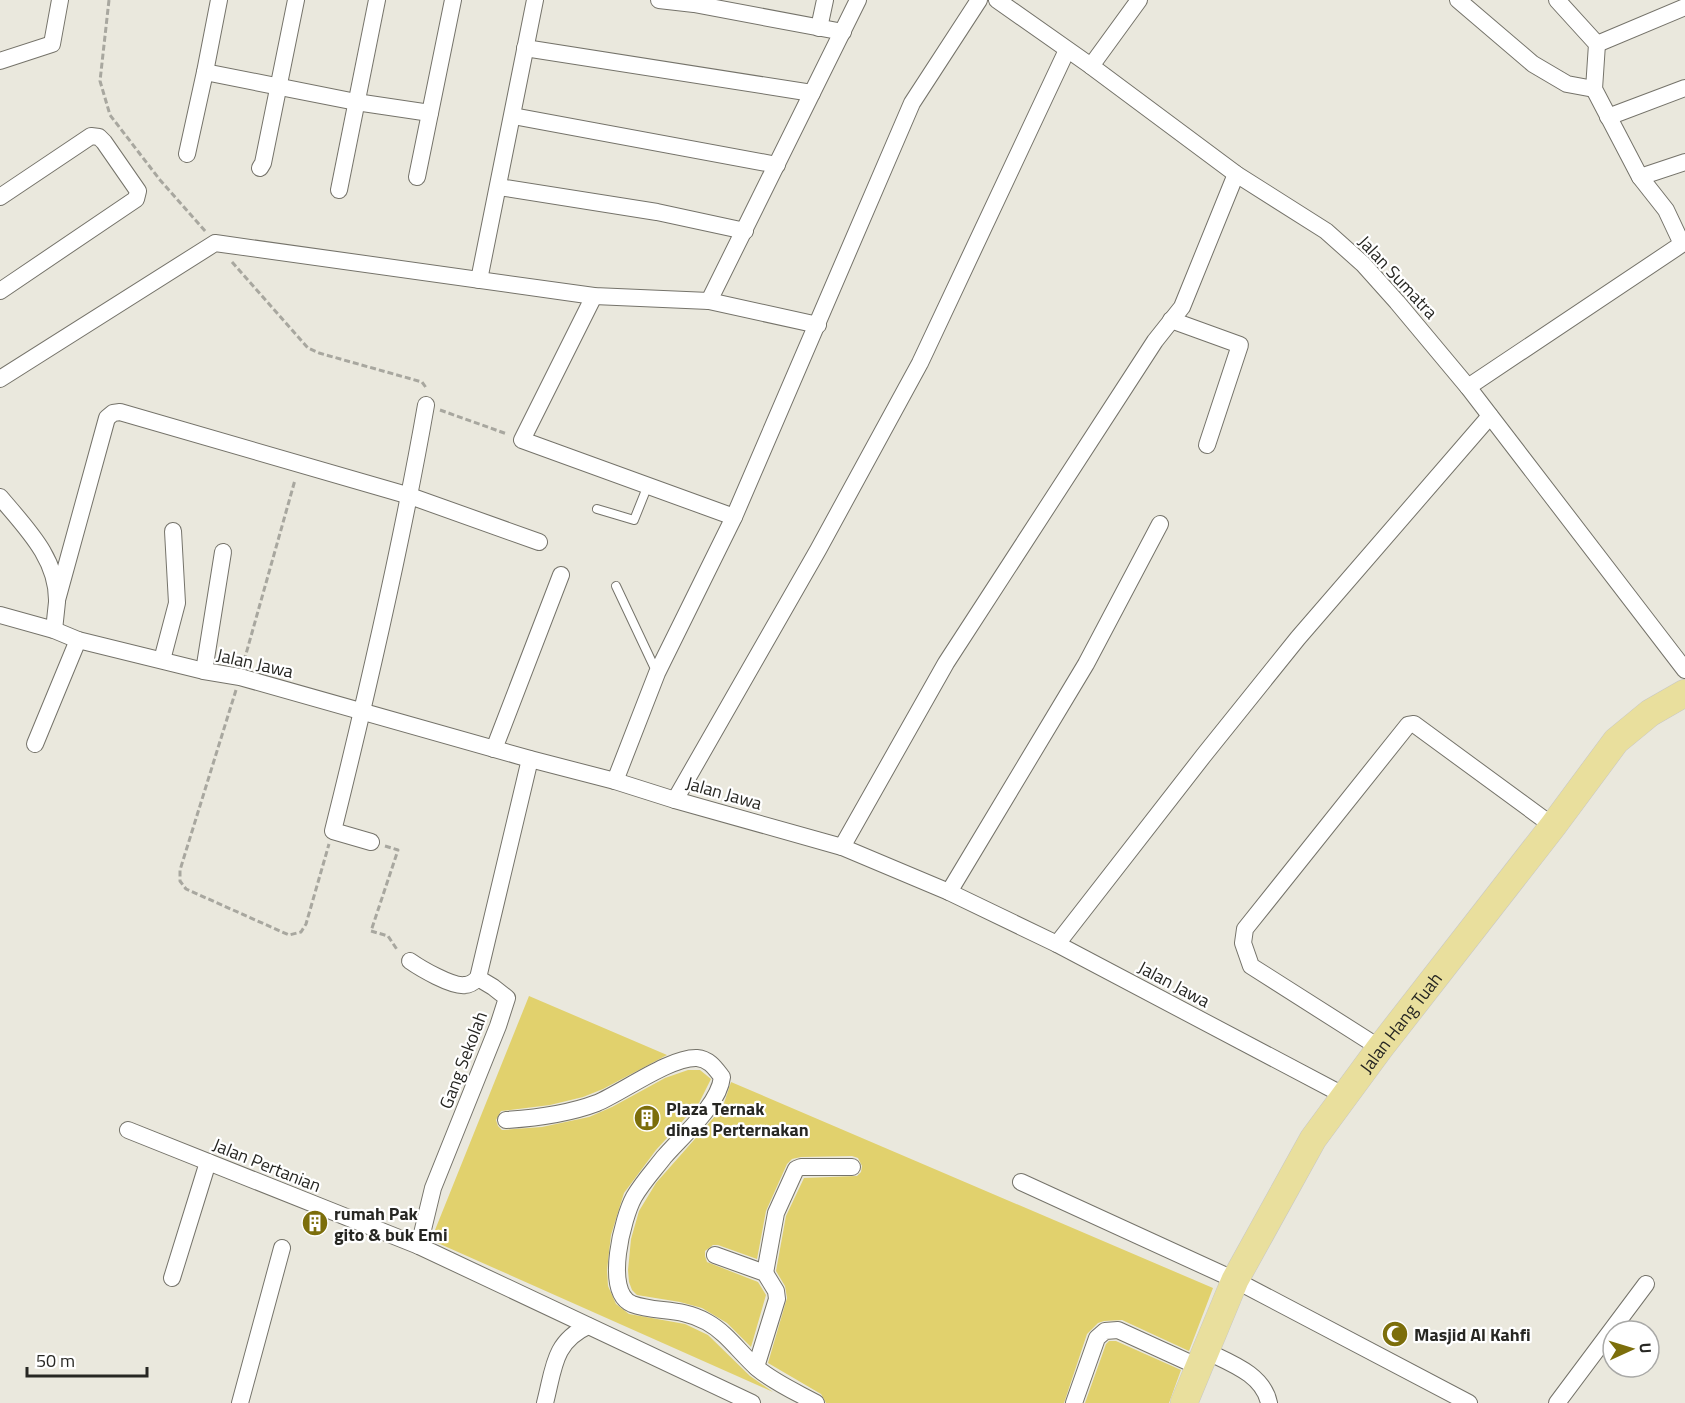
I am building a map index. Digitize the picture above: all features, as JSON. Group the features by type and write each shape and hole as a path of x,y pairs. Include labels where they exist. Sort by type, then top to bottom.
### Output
{"main road":[{"name":"Jalan Hang Tuah","path":"1184,1403 1235,1280 1313,1139 1380,1048 1553,826 1616,741 1650,713 1685,693"}],"street":[{"path":"0,61 52,44 60,0"},
{"path":"187,154 206,72 219,0"},
{"path":"260,168 280,87 296,0"},
{"path":"339,190 377,0"},
{"path":"417,177 453,0"},
{"path":"479,280 535,0"},
{"path":"659,0 749,8 819,28 843,32"},
{"path":"819,28 825,0"},
{"path":"709,301 858,0"},
{"path":"615,781 657,673 734,517 912,103 979,0"},
{"name":"Jalan Sumatra","path":"997,0 1091,66 1236,174 1326,231 1348,251 1397,302 1468,387 1685,670"},
{"path":"1091,66 1139,0"},
{"path":"1458,0 1533,64 1567,84 1594,89"},
{"path":"1468,387 1684,243 1666,210 1640,177 1594,89 1597,44 1557,0"},
{"path":"1597,44 1685,7"},
{"path":"525,48 812,93"},
{"path":"675,800 818,550 920,363 1067,50"},
{"path":"206,72 356,102 430,113"},
{"path":"1608,117 1685,88"},
{"path":"513,116 777,165"},
{"path":"0,197 91,136 99,137 104,142 138,191 136,200 0,291"},
{"path":"1640,177 1685,162"},
{"path":"842,847 946,663 1073,465 1182,307 1236,174"},
{"path":"499,187 657,212 745,231"},
{"path":"0,379 215,243 594,296 709,301 818,325"},
{"path":"594,296 522,440 734,517"},
{"path":"1171,320 1240,345 1207,445"},
{"path":"371,842 333,831 363,711 410,496 426,405"},
{"path":"54,630 57,600 107,418 113,413 120,412 410,496 538,542"},
{"path":"1057,944 1298,638 1490,416"},
{"path":"0,497 37,542 47,558 57,600"},
{"path":"949,892 1086,664 1160,524"},
{"path":"162,660 177,603 173,531"},
{"path":"204,671 223,552"},
{"path":"494,749 561,575"},
{"name":"Jalan Jawa","path":"0,615 54,630 78,640 204,671 240,677 615,781 842,847 949,892 1057,944 1345,1096"},
{"path":"35,744 78,640"},
{"path":"1380,1048 1251,966 1243,943 1245,929 1408,725 1414,724 1553,826"},
{"path":"410,961 421,969 461,986 472,983 478,978 530,759"},
{"name":"Gang Sekolah","path":"419,1246 433,1188 507,998 478,978"},
{"path":"506,1120 542,1118 589,1106 650,1074 695,1058 706,1060 714,1067 722,1077 716,1098 664,1157 633,1198 618,1247 620,1288 624,1298 633,1304 694,1315 709,1323 773,1381 816,1403"},
{"name":"Jalan Pertanian","path":"128,1130 419,1246 588,1326 733,1399 752,1403"},
{"path":"172,1278 208,1162"},
{"path":"765,1273 776,1213 796,1169 801,1167 852,1167"},
{"path":"1021,1182 1235,1280 1469,1403"},
{"path":"240,1403 282,1248"},
{"path":"715,1256 765,1273 776,1291 777,1299 756,1367"},
{"path":"1557,1403 1646,1284"},
{"path":"545,1403 558,1351 573,1333 588,1326"},
{"path":"1074,1403 1097,1338 1105,1331 1118,1330 1248,1372 1267,1392 1269,1403"}],"lane":[{"path":"597,509 634,520 648,485"},
{"path":"615,586 657,673"}],"path":[{"path":"109,0 100,81 111,115 160,180 299,339 308,348 320,353 422,382 429,397 426,405 522,440"},
{"path":"300,464 240,677 180,870 180,881 186,889 289,934 301,932 306,924 333,831"},
{"path":"371,842 398,850 371,931 388,936 398,951 410,961"}],"building":[{"path":"529,996 667,1055 583,1097 550,1105 501,1111 496,1120 502,1130 542,1127 589,1117 665,1078 688,1070 700,1070 711,1079 699,1103 656,1150 624,1193 611,1235 607,1270 608,1286 616,1304 629,1314 685,1324 708,1335 750,1376 773,1392 431,1240"},
{"path":"731,1082 1213,1288 1189,1351 1122,1320 1104,1321 1098,1323 1087,1334 1064,1403 826,1403 821,1394 768,1363 787,1298 785,1286 776,1271 786,1216 804,1178 857,1176 862,1166 858,1158 852,1156 801,1157 792,1159 787,1164 766,1211 757,1259 718,1245 713,1245 705,1251 707,1262 758,1282 766,1295 751,1347 727,1323 702,1308 637,1295 629,1282 628,1270 631,1239 639,1211 656,1183 716,1115 724,1103"},
{"name":"rumah Pak gito & buk Emi","path":"306,1212 326,1220 321,1236 304,1228"},
{"path":"1109,1341 1116,1341 1181,1370 1169,1403 1085,1403"}],"place":[{"name":"Plaza Ternak dinas Perternakan","path":"647,1118"},
{"name":"rumah Pak gito & buk Emi","path":"315,1223"},
{"name":"Masjid Al Kahfi","path":"1395,1334"}]}
